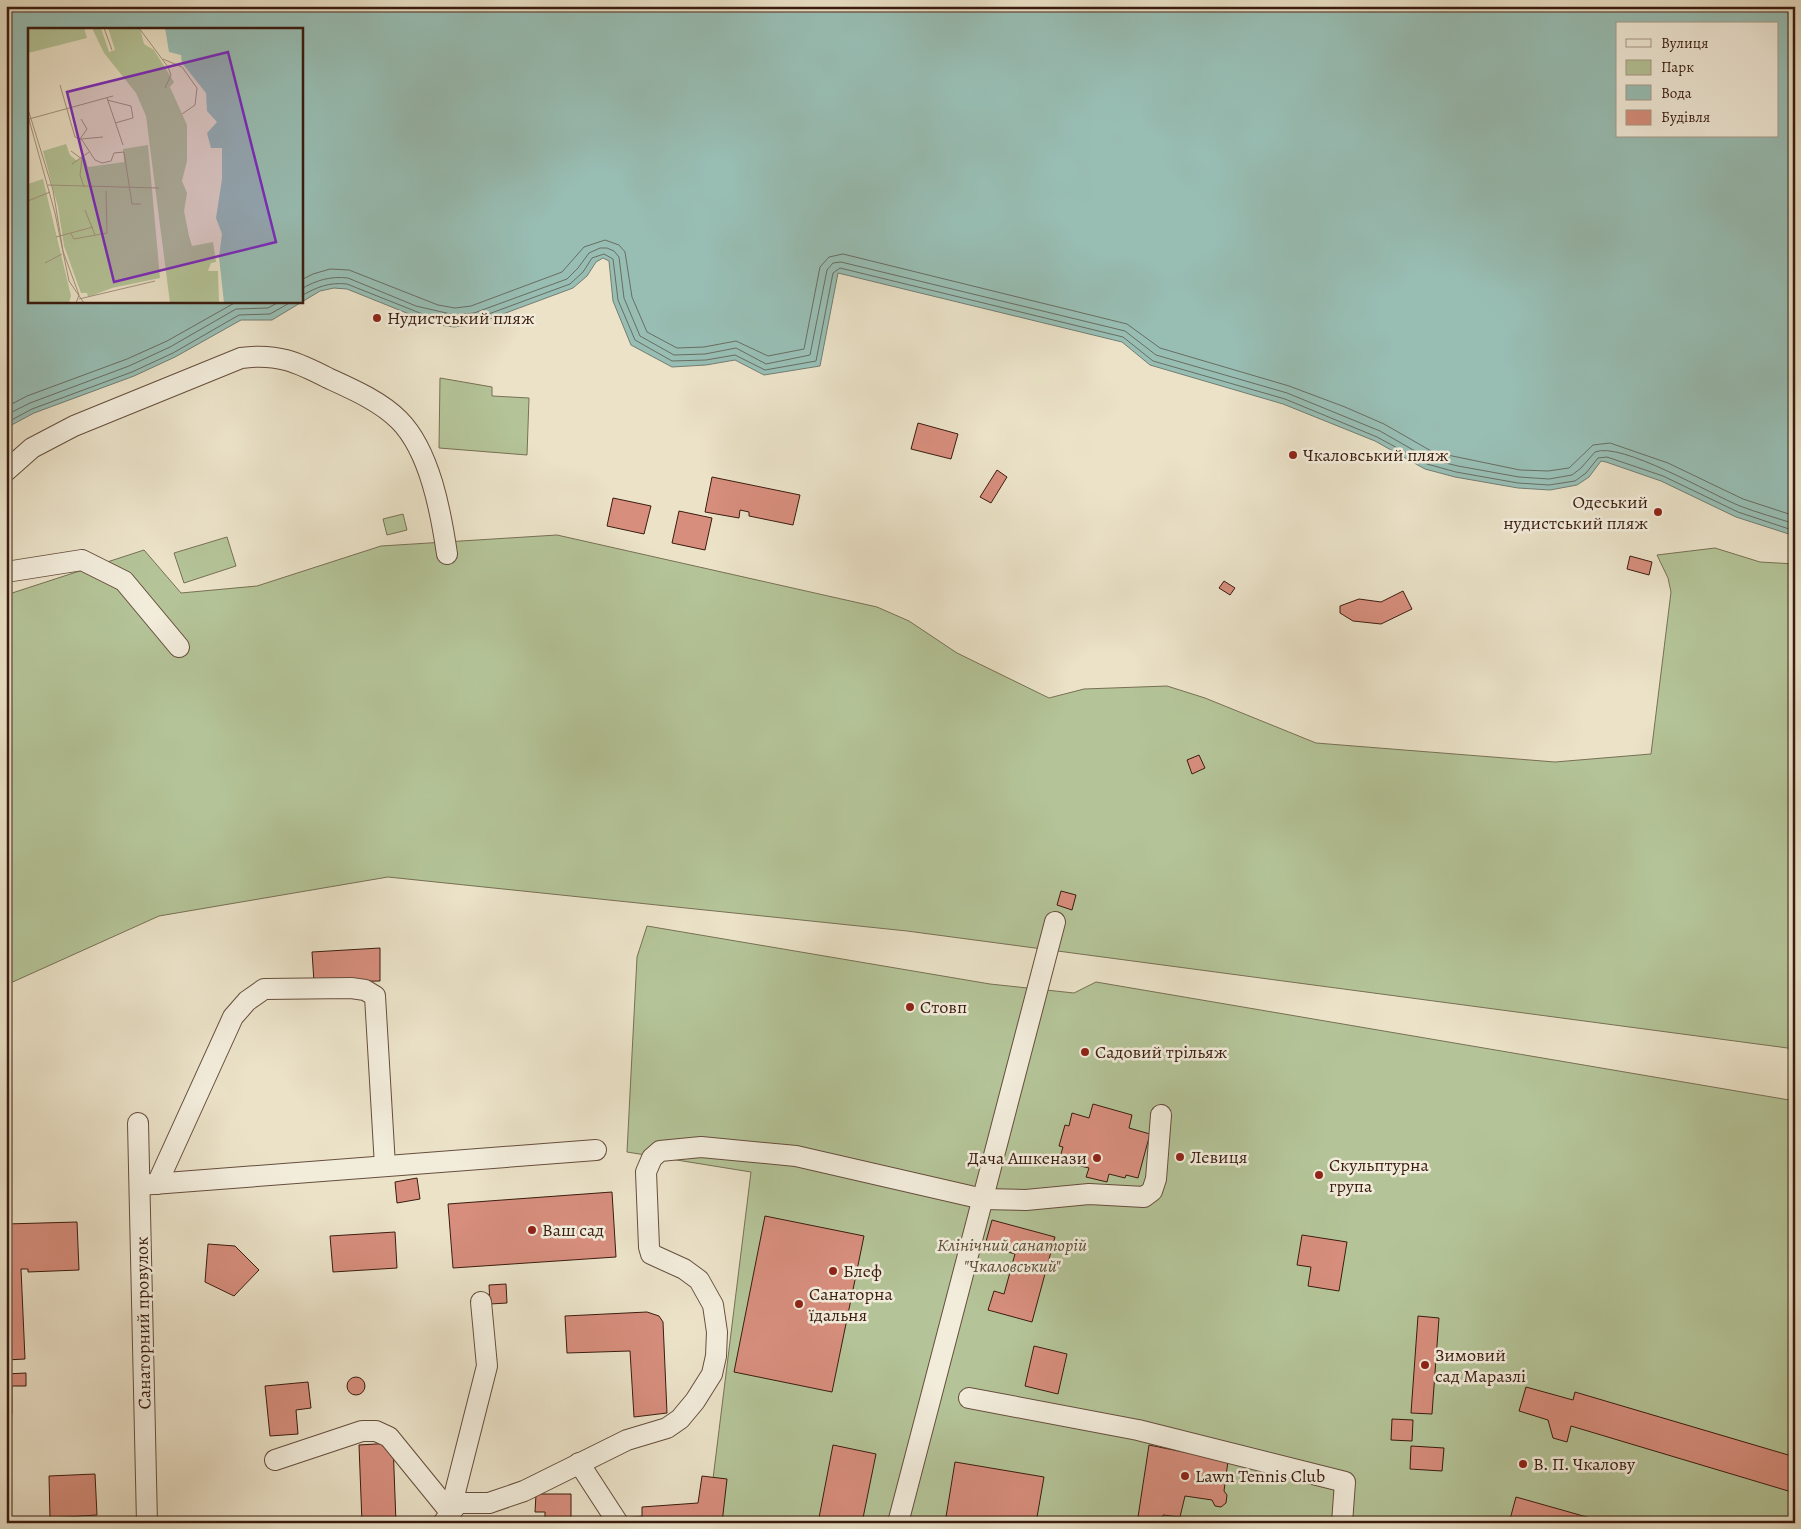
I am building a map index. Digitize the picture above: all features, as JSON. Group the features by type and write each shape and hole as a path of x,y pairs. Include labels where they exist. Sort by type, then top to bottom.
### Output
{"street":[{"path":"6,471 32,448 74,426 241,358 279,357 300,364 350,388 385,408 406,427 436,493 447,554"},
{"path":"6,572 82,560 124,581 179,647"},
{"path":"898,1523 1054,922"},
{"path":"148,1185 233,1017 247,1001 264,989 352,988 365,990 375,996 384,1166"},
{"path":"446,1517 458,1503 489,1503 524,1492 627,1440 667,1428 680,1419 695,1401 712,1374 716,1356 717,1332 713,1305 707,1292 699,1280 651,1254 649,1247 646,1172 652,1158 660,1151 701,1147 796,1156 982,1199 1026,1200 1089,1194 1144,1197 1152,1191 1156,1178 1161,1115"},
{"name":"Санаторний провулок","path":"138,1123 148,1185 147,1523"},
{"path":"148,1185 596,1150"},
{"path":"446,1517 487,1366 481,1302"},
{"path":"969,1398 1138,1430 1345,1482 1342,1523"},
{"path":"275,1460 362,1431 376,1431 389,1437 446,1517"},
{"path":"579,1463 618,1523"}],"green space":[{"path":"440,378 492,387 492,396 529,398 527,455 439,448"},
{"path":"403,514 407,530 387,535 383,519"},
{"path":"557,535 877,607 909,621 957,653 1049,698 1084,689 1167,686 1205,698 1316,743 1555,762 1651,754 1671,592 1668,578 1657,555 1715,548 1760,562 1795,564 1795,1049 907,931 388,877 159,916 6,985 6,595 144,550 181,593 257,586 381,546"},
{"path":"227,537 236,566 184,583 174,553"},
{"name":"Клінічний санаторій \"Чкаловський\"","path":"647,926 990,984 1074,993 1096,982 1795,1101 1795,1523 630,1523 630,1517 709,1511 751,1172 627,1152 637,957"}],"water":[{"path":"6,6 1795,6 1795,536 1736,517 1661,481 1601,461 1589,477 1577,485 1550,490 1518,488 1455,477 1425,469 1375,441 1283,404 1150,365 1122,342 838,273 820,366 764,375 735,360 706,365 672,367 631,345 613,301 609,261 603,258 596,262 587,276 573,288 476,324 454,327 434,324 347,289 334,288 320,291 302,302 302,28 28,28 28,302 302,302 272,320 241,320 175,357 134,376 34,413 6,428"}],"building":[{"path":"918,423 958,434 951,459 911,449"},
{"path":"997,470 1007,477 991,503 980,497"},
{"path":"712,477 800,495 793,525 749,516 749,512 740,510 739,518 705,512"},
{"path":"613,498 651,506 644,534 607,526"},
{"path":"679,511 712,518 705,550 672,543"},
{"path":"1630,556 1652,562 1649,575 1627,569"},
{"path":"1224,581 1235,588 1230,595 1219,588"},
{"path":"1403,591 1412,609 1381,624 1353,621 1340,613 1340,606 1359,599 1381,602"},
{"path":"1199,755 1205,768 1192,774 1187,760"},
{"path":"1061,891 1076,895 1072,910 1057,905"},
{"path":"380,948 380,981 314,982 312,952"},
{"path":"1093,1104 1132,1115 1129,1128 1150,1134 1138,1178 1126,1175 1125,1178 1109,1174 1107,1182 1086,1177 1089,1168 1072,1164 1073,1161 1060,1157 1063,1147 1059,1146 1065,1125 1069,1126 1072,1113 1089,1118"},
{"path":"417,1178 420,1199 397,1203 395,1182"},
{"name":"Ваш сад","path":"612,1192 616,1257 453,1268 448,1204"},
{"name":"Санаторна їдальня","path":"765,1216 864,1236 832,1392 734,1372"},
{"path":"992,1220 1055,1237 1032,1322 988,1310 994,1291 1004,1294 1015,1254 985,1245"},
{"path":"77,1222 79,1270 28,1272 28,1269 21,1269 25,1359 6,1360 6,1224"},
{"path":"395,1232 397,1268 333,1272 330,1236"},
{"path":"1302,1235 1347,1242 1339,1291 1308,1286 1311,1267 1297,1265"},
{"path":"208,1244 235,1246 259,1270 234,1296 205,1282"},
{"path":"506,1284 507,1303 490,1304 489,1285"},
{"path":"647,1312 659,1316 663,1322 667,1413 634,1417 630,1351 567,1353 565,1316"},
{"name":"Зимовий сад Маразлі","path":"1418,1316 1439,1318 1432,1414 1411,1413"},
{"path":"1034,1346 1067,1354 1058,1394 1025,1386"},
{"path":"26,1373 26,1386 12,1386 12,1397 6,1397 6,1374"},
{"path":"352,1377 360,1377 365,1382 363,1393 352,1395 347,1390 347,1382"},
{"path":"308,1382 311,1408 296,1410 298,1434 270,1436 265,1386"},
{"path":"1526,1387 1573,1400 1575,1392 1795,1457 1795,1493 1571,1426 1567,1442 1553,1438 1548,1420 1519,1411"},
{"path":"6,1397 12,1397 12,1414 6,1415"},
{"path":"1392,1419 1413,1420 1412,1441 1391,1440"},
{"path":"393,1443 396,1523 362,1523 359,1445"},
{"path":"833,1445 876,1454 862,1523 818,1523"},
{"name":"Lawn Tennis Club","path":"1149,1445 1228,1461 1224,1491 1227,1495 1226,1503 1221,1507 1215,1506 1212,1500 1185,1496 1180,1517 1163,1515 1162,1522 1138,1517"},
{"path":"1411,1446 1444,1448 1442,1471 1410,1469"},
{"path":"955,1462 1044,1477 1036,1523 945,1523"},
{"path":"95,1474 97,1515 50,1518 49,1476"},
{"path":"702,1476 727,1479 722,1523 642,1523 642,1507 698,1503"},
{"path":"536,1494 571,1494 571,1523 545,1523 545,1512 535,1512"},
{"path":"1516,1497 1608,1523 1509,1523"}],"place":[{"name":"Нудистський пляж","path":"377,318"},
{"name":"Чкаловський пляж","path":"1293,455"},
{"name":"Одеський нудистський пляж","path":"1658,512"},
{"name":"Стовп","path":"910,1007"},
{"name":"Садовий трільяж","path":"1085,1052"},
{"name":"Левиця","path":"1180,1157"},
{"name":"Дача Ашкенази","path":"1097,1158"},
{"name":"Скульптурна група","path":"1319,1175"},
{"name":"Ваш сад","path":"532,1230"},
{"name":"Блеф","path":"833,1271"},
{"name":"Санаторна їдальня","path":"799,1304"},
{"name":"Зимовий сад Маразлі","path":"1425,1365"},
{"name":"В. П. Чкалову","path":"1523,1464"},
{"name":"Lawn Tennis Club","path":"1185,1476"}]}
